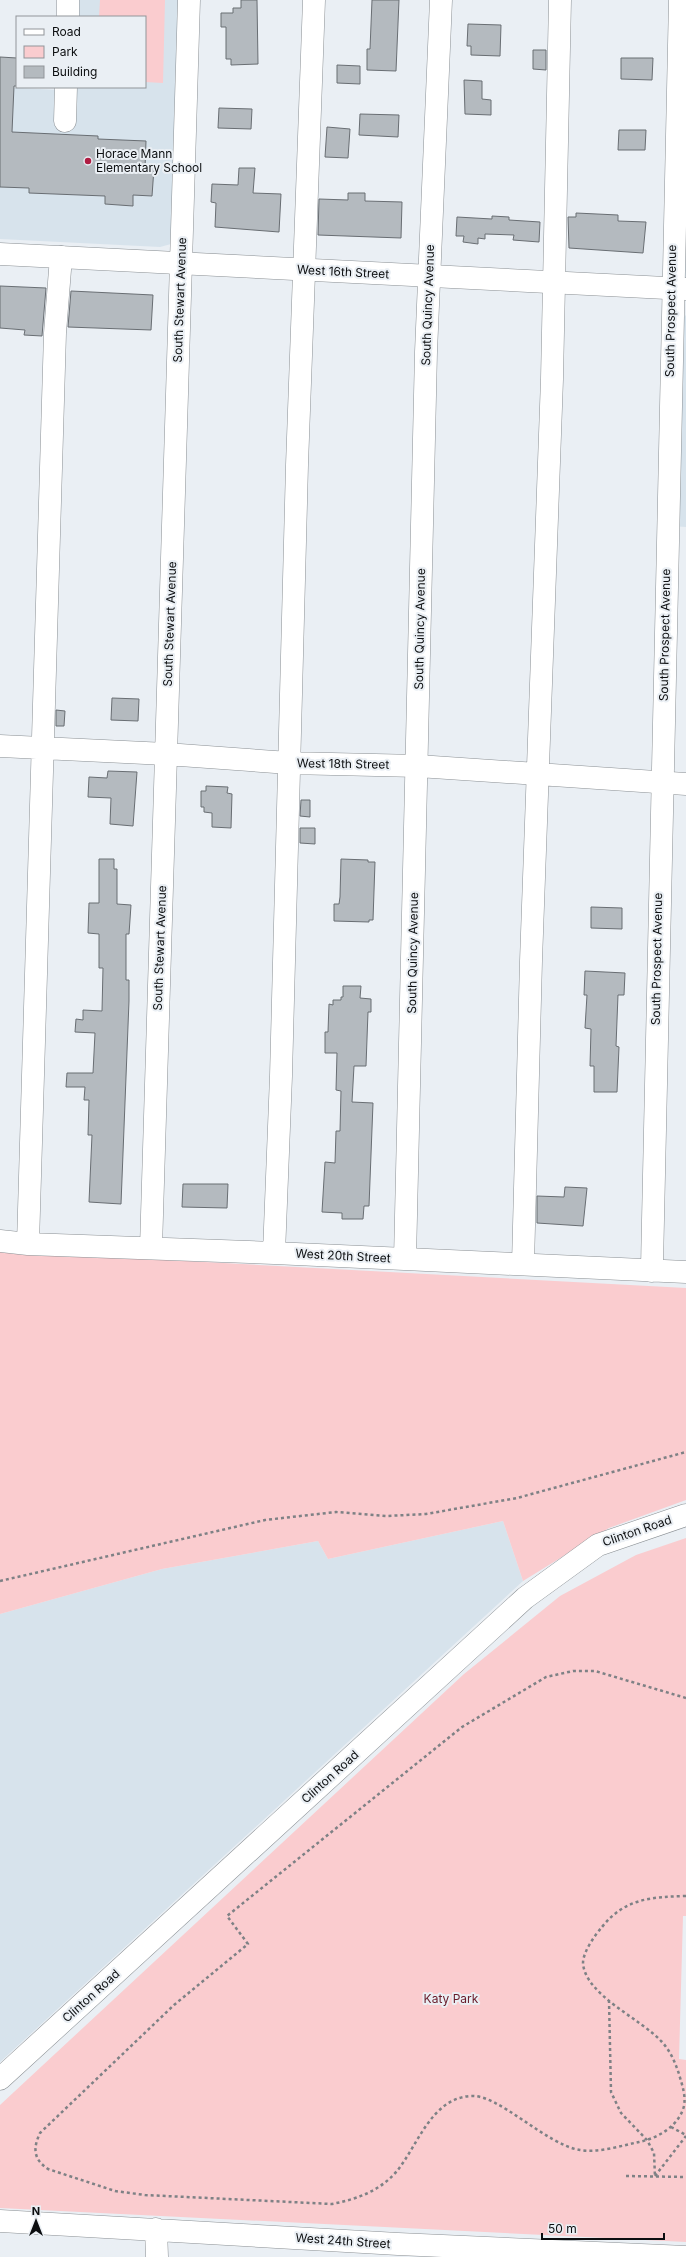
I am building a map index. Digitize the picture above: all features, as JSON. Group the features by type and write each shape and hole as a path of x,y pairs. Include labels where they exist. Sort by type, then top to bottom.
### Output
{"street":[{"path":"68,0 68,16"},
{"name":"South Stewart Avenue","path":"152,1248 189,0"},
{"path":"274,1253 281,1076 304,270 314,0"},
{"name":"South Quincy Avenue","path":"405,1259 429,277 441,0"},
{"path":"523,1264 554,284 560,0"},
{"name":"South Prospect Avenue","path":"652,1271 658,912 679,289 680,0"},
{"path":"65,121 66,88"},
{"name":"West 16th Street","path":"0,254 554,284 679,289"},
{"path":"28,1244 55,333 61,257"},
{"name":"West 18th Street","path":"0,746 166,754 289,763 418,766 686,784"},
{"name":"West 20th Street","path":"0,1241 28,1244 274,1253 686,1272"},
{"name":"Clinton Road","path":"2,2072 525,1598 598,1545 686,1515"},
{"name":"West 24th Street","path":"0,2221 156,2229 398,2251 686,2257"},
{"path":"156,2229 157,2257"}],"path":[{"path":"0,1580 265,1520 336,1512 387,1516 426,1514 517,1498 686,1452"},
{"path":"686,1698 595,1671 573,1671 546,1677 462,1727 227,1916 248,1944 174,2005 40,2133 35,2144 35,2154 39,2164 48,2169 115,2191 145,2195 332,2204 354,2200 369,2194 386,2181 396,2172 427,2123 451,2102 470,2096 487,2099 547,2136 579,2150 599,2150 647,2140 671,2127 677,2122 684,2106 685,2090 674,2060 662,2041 600,1992 586,1976 583,1962 592,1941 603,1925 627,1904 654,1897 686,1896"},
{"path":"609,1999 611,2092 621,2113 647,2140 654,2153 655,2177"},
{"path":"655,2177 686,2136 671,2127"},
{"path":"626,2176 686,2177"}],"shaded area":[{"name":"Horace Mann Elementary School","path":"63,0 179,0 174,232 171,244 160,247 0,239 0,87 59,90 60,88 146,88 146,16 62,16"},
{"path":"682,227 686,228 686,278 680,271"},
{"path":"686,315 686,527 671,526 678,323"},
{"path":"503,1521 523,1581 0,2062 0,1614 162,1569 318,1541 328,1559"}],"green space":[{"path":"100,0 165,0 163,83 146,82 146,16 99,16"},
{"path":"0,1251 686,1288 686,1500 609,1528 523,1581 503,1521 328,1559 318,1541 162,1569 0,1614"},
{"name":"Katy Park","path":"686,1538 686,1916 683,1916 679,2059 686,2060 686,2242 0,2208 0,2105 464,1674 560,1596 636,1555"}],"building":[{"path":"241,0 257,0 258,64 231,65 231,59 226,59 226,27 221,27 221,13 233,13 233,8 241,8"},
{"path":"372,0 399,0 396,71 367,70 367,49 370,49"},
{"path":"468,24 501,25 500,56 471,55 471,46 467,46"},
{"path":"533,50 546,50 546,70 533,69"},
{"path":"0,57 16,58 16,86 14,86 12,132 98,136 98,139 146,141 145,168 154,168 152,196 133,195 133,206 105,204 105,196 29,193 29,188 0,187"},
{"path":"621,58 653,58 652,80 621,79"},
{"path":"337,65 360,66 360,84 337,83"},
{"path":"464,80 482,81 482,99 491,100 491,115 465,114"},
{"path":"219,108 252,109 251,129 218,128"},
{"path":"360,114 399,115 398,137 359,135"},
{"path":"327,127 350,129 348,158 325,157"},
{"path":"619,130 646,130 645,150 618,150"},
{"path":"239,168 255,168 253,193 281,194 279,232 215,227 216,203 211,202 212,184 238,185"},
{"path":"348,193 365,193 365,201 402,202 401,238 318,235 319,199 348,200"},
{"path":"576,213 618,215 618,221 646,222 643,253 569,248 568,217 576,217"},
{"path":"492,216 509,217 509,220 540,222 539,242 513,240 514,235 485,234 485,239 478,238 478,244 463,242 464,236 456,236 457,217 492,219"},
{"path":"0,286 46,288 42,336 24,335 25,330 0,328"},
{"path":"71,291 153,295 151,330 68,327"},
{"path":"112,698 139,699 138,721 111,720"},
{"path":"56,710 65,711 64,726 56,726"},
{"path":"108,771 137,772 133,826 110,824 111,798 88,797 89,777 107,778"},
{"path":"206,786 228,787 227,793 232,794 231,828 212,827 212,813 204,812 204,807 201,807 201,791 206,791"},
{"path":"301,800 310,800 310,817 300,816"},
{"path":"300,828 315,828 315,844 300,843"},
{"path":"99,859 114,859 114,869 117,869 117,904 131,905 129,934 126,934 126,980 129,980 129,1001 121,1204 89,1202 92,1135 88,1135 89,1100 84,1100 85,1087 66,1087 67,1073 93,1073 95,1033 75,1032 76,1019 83,1020 83,1010 102,1011 103,968 99,968 99,934 88,933 89,903 99,903"},
{"path":"341,859 368,860 368,862 375,862 373,920 369,920 369,922 334,921 334,904 339,904 340,897"},
{"path":"591,907 622,908 622,929 591,928"},
{"path":"585,971 625,973 624,995 618,995 616,1046 619,1047 617,1092 594,1092 594,1066 590,1066 591,1029 585,1028 587,995 584,995"},
{"path":"343,986 361,986 360,998 371,999 371,1012 368,1012 366,1066 354,1066 352,1102 373,1103 369,1206 364,1206 363,1219 342,1219 342,1213 322,1212 325,1162 335,1163 336,1131 340,1131 341,1091 336,1090 337,1053 325,1053 325,1032 328,1032 329,1004 333,1005 333,1000 341,1000 341,997 343,997"},
{"path":"183,1184 228,1184 227,1208 182,1207"},
{"path":"565,1187 587,1188 583,1226 537,1223 537,1196 564,1197"}],"place":[{"name":"Horace Mann Elementary School","path":"88,161"}]}
